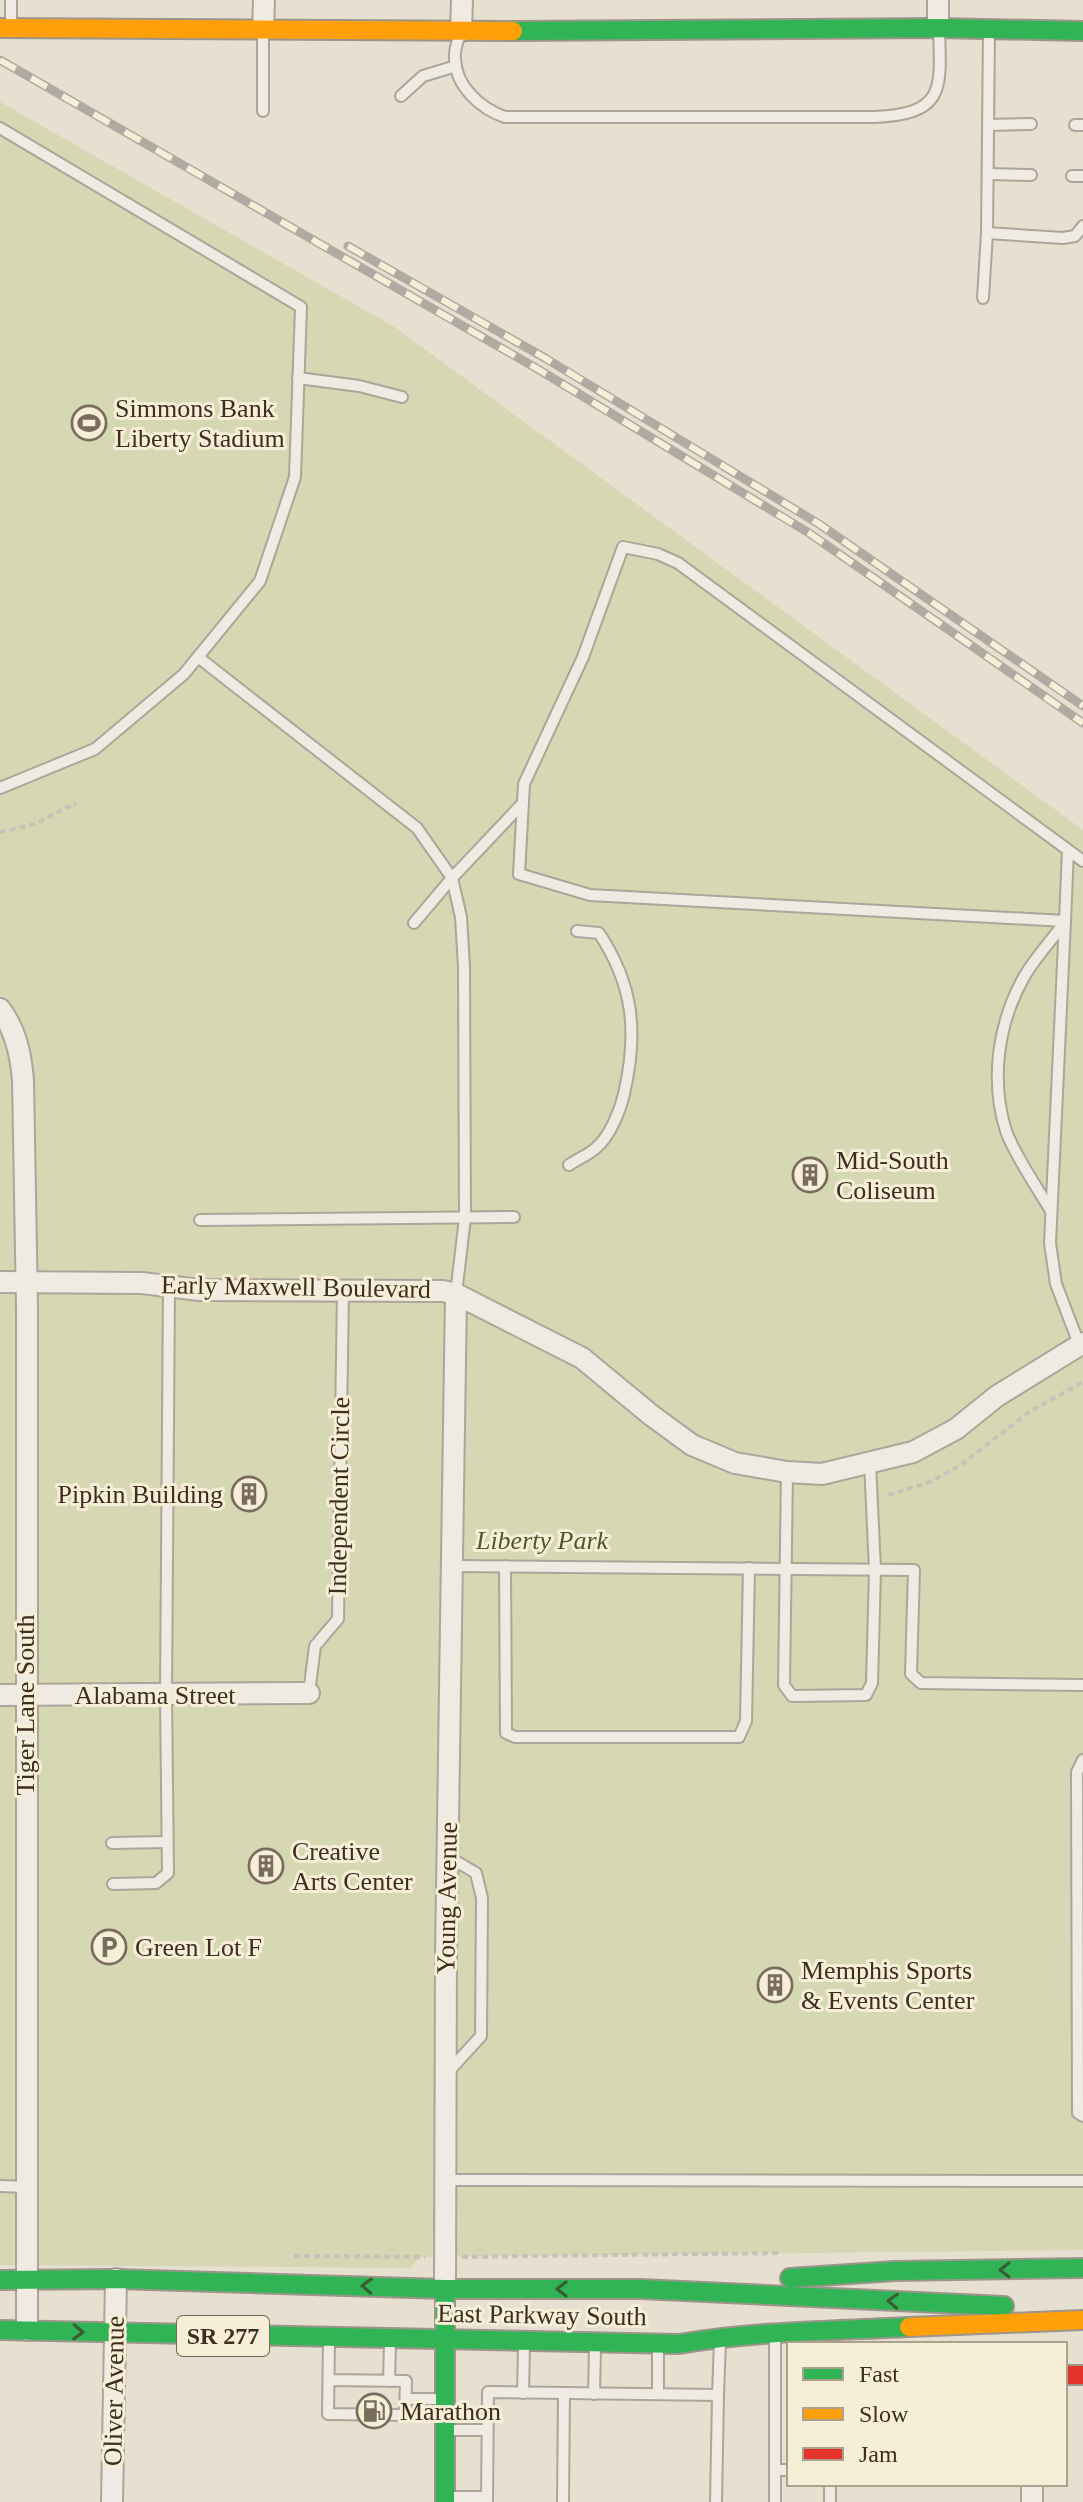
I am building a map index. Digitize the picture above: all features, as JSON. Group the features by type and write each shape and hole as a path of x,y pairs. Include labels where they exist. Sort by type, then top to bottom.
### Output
{"main road":[{"path":"5,28 461,31 938,28 1083,31"},
{"path":"640,2289 895,2271 1083,2268"},
{"name":"East Parkway South","path":"0,2280 116,2279 445,2289 640,2289 1083,2309"},
{"name":"Young Avenue","path":"445,2289 445,2499"},
{"path":"799,2342 848,2332 1083,2320"},
{"name":"East Parkway South","path":"0,2330 524,2342 720,2342 780,2346"}],"street":[{"path":"263,30 264,0"},
{"path":"461,31 462,0"},
{"path":"938,0 938,28"},
{"name":"Tiger Lane South","path":"0,1009 15,1035 22,1057 23,1080 27,1281 27,2330"},
{"name":"Early Maxwell Boulevard","path":"0,1282 142,1283 199,1290 443,1291 456,1294 582,1358 692,1445 735,1463 787,1472 822,1474 913,1452 956,1429 997,1396 1081,1344"},
{"name":"Young Avenue","path":"445,2289 447,1856 456,1294"},
{"name":"Alabama Street","path":"0,1695 309,1693"},
{"name":"Oliver Avenue","path":"112,2502 116,2279"}],"lane":[{"path":"5,28 11,0"},
{"path":"461,31 454,57 458,76 476,101 488,111 505,117 899,116 927,105 937,92 940,70 938,28"},
{"path":"983,298 987,233 989,29"},
{"path":"263,30 263,111"},
{"path":"401,96 423,76 456,66"},
{"path":"989,125 1031,124"},
{"path":"0,128 301,307 295,477 260,581 184,674 95,749 0,788"},
{"path":"988,174 1031,175"},
{"path":"987,233 1063,238 1075,236 1083,226"},
{"path":"298,378 359,386 402,397"},
{"path":"1065,921 590,895 519,874 524,784 583,657 623,547 658,554 678,563 1083,861"},
{"path":"198,657 417,828 452,878 461,917 464,967 465,1218 456,1294"},
{"path":"414,923 523,803"},
{"path":"1068,850 1050,1243 1056,1284 1081,1344"},
{"path":"1051,1211 1007,1134 997,1095 999,1051 1009,1008 1025,975 1065,921"},
{"path":"569,1165 598,1147 620,1111 631,1061 632,1021 624,981 599,933 577,931"},
{"path":"200,1220 514,1217"},
{"path":"113,1884 156,1883 168,1873 169,1286"},
{"name":"Independent Circle","path":"309,1693 315,1646 338,1619 343,1291"},
{"path":"787,1472 784,1685 792,1696 866,1695 872,1683 875,1570 870,1462"},
{"path":"452,1566 914,1570 911,1674 921,1683 1083,1685"},
{"path":"505,1566 506,1733 515,1737 739,1737 746,1721 749,1568"},
{"path":"1083,1760 1077,1772 1078,2113 1083,2116"},
{"path":"112,1843 167,1842"},
{"path":"447,1856 476,1873 482,1898 481,2036 447,2073"},
{"path":"446,2180 1083,2181"},
{"path":"0,2186 26,2187"},
{"path":"329,2338 328,2414 405,2415 406,2381 329,2380"},
{"path":"389,2381 390,2339"},
{"path":"523,2393 524,2342"},
{"path":"658,2342 658,2394"},
{"path":"716,2502 720,2342"},
{"path":"594,2394 595,2343"},
{"path":"775,2502 780,2346"},
{"path":"445,2499 487,2499 488,2392 718,2395"},
{"path":"563,2502 564,2393"},
{"path":"406,2399 445,2399"},
{"path":"444,2430 487,2430"},
{"path":"775,2470 787,2470"}],"path":[{"path":"0,832 35,824 76,803"},
{"path":"888,1495 930,1482 961,1465 1029,1412 1083,1382"},
{"path":"293,2256 784,2253"}],"green space":[{"name":"Liberty Park","path":"0,102 393,326 1083,830 1083,2250 420,2257 410,2268 0,2265"}],"railway":[{"path":"0,60 536,368 809,533 1083,723"},
{"path":"348,246 545,358 819,524 1083,706"}],"traffic: fast":[{"path":"513,31 938,28 1083,31"},
{"path":"790,2278 895,2271 1083,2268"},
{"path":"0,2280 116,2279 445,2289 640,2289 1004,2306"},
{"path":"445,2289 445,2502"},
{"path":"0,2330 679,2344 765,2334 909,2327"}],"traffic: slow":[{"path":"0,28 513,31"},
{"path":"909,2327 1083,2320"}],"traffic: jam":[{"path":"1067,2375 1083,2375"}],"place":[{"name":"Simmons Bank Liberty Stadium","path":"89,423"},
{"name":"Mid-South Coliseum","path":"810,1175"},
{"name":"Pipkin Building","path":"249,1494"},
{"name":"Creative Arts Center","path":"266,1866"},
{"name":"Green Lot F","path":"109,1947"},
{"name":"Memphis Sports & Events Center","path":"775,1985"},
{"name":"Marathon","path":"374,2411"}]}
